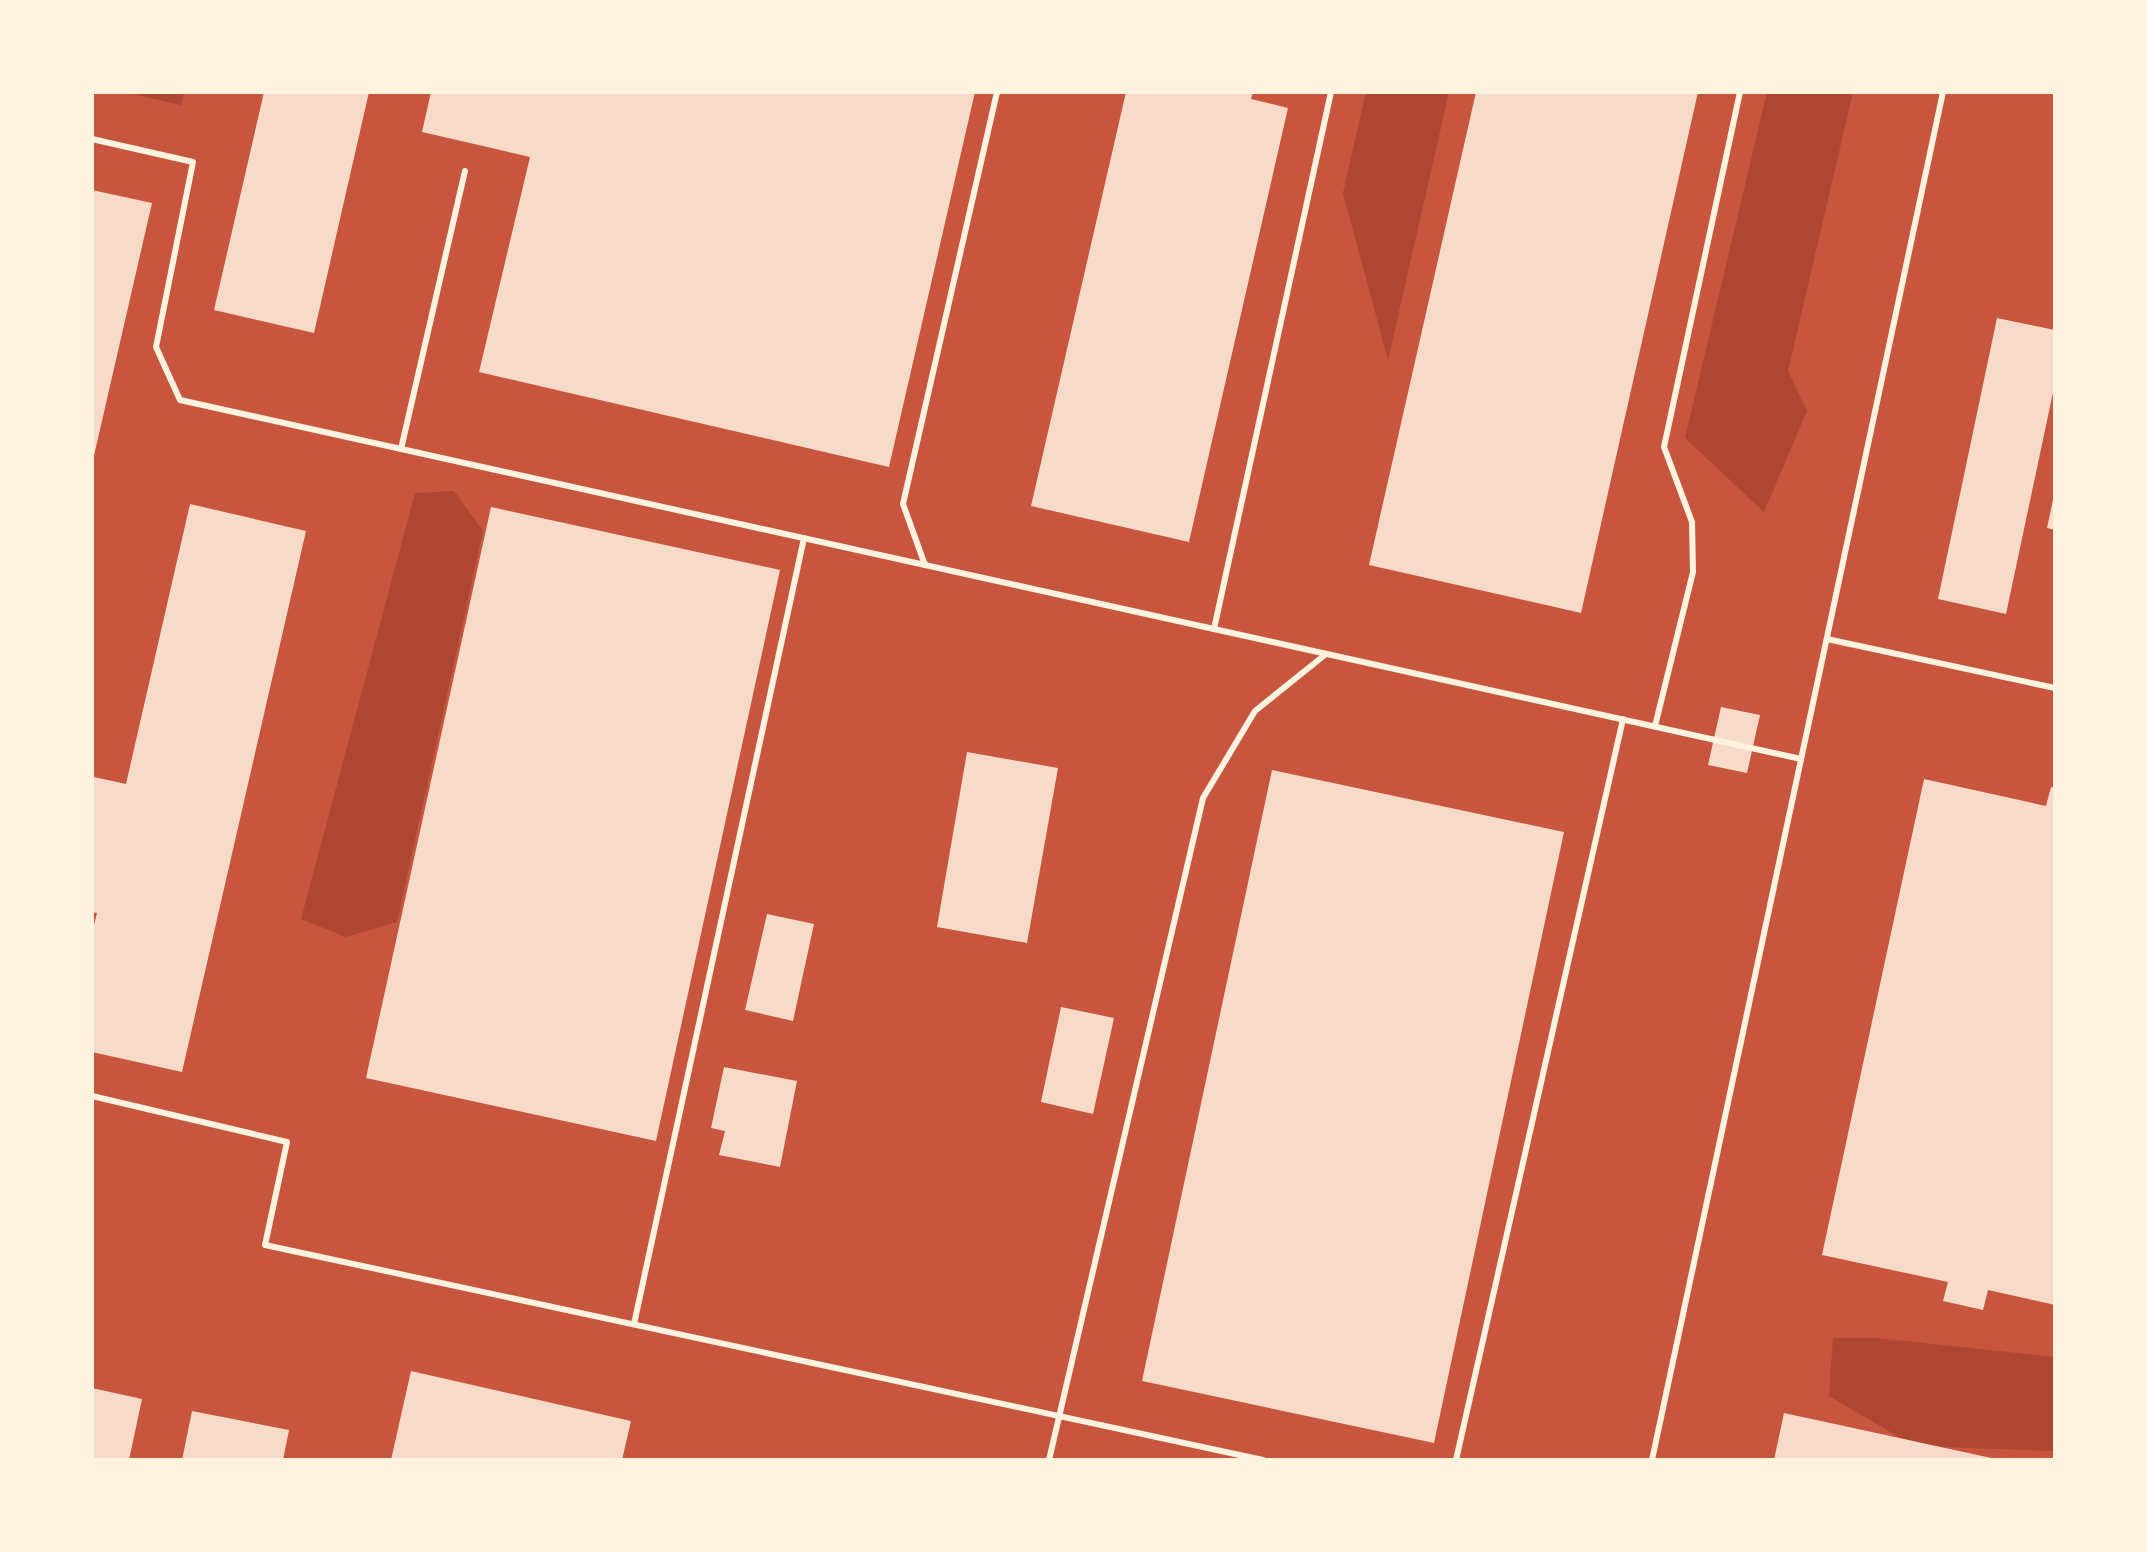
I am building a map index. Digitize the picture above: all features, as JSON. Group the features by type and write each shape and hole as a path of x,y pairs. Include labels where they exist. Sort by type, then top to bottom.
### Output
{"lane":[{"path":"925,565 903,504 997,92"},
{"path":"1214,629 1331,92"},
{"path":"1655,726 1693,572 1692,522 1664,447 1740,92"},
{"path":"1652,1460 1943,92"},
{"path":"92,139 193,162 156,347 180,400 1801,759"},
{"path":"401,449 465,171"},
{"path":"634,1324 804,538"},
{"path":"1827,639 2055,688"},
{"path":"1049,1460 1203,798 1255,711 1326,654"},
{"path":"1456,1460 1623,719"},
{"path":"92,1096 287,1142 265,1245 1263,1460"}],"shaded area":[{"path":"124,92 184,92 181,105"},
{"path":"1366,92 1449,92 1388,360 1343,193"},
{"path":"1767,92 1853,92 1788,371 1807,411 1764,512 1685,438"},
{"path":"454,491 483,531 397,922 346,937 301,919 415,493"},
{"path":"1833,1338 1877,1338 2055,1357 2055,1451 1914,1446 1829,1396"}],"building":[{"path":"264,92 369,92 314,333 214,310"},
{"path":"431,92 975,92 889,467 479,372 530,157 422,132"},
{"path":"1126,92 1253,92 1251,99 1288,108 1189,542 1031,506"},
{"path":"1476,92 1698,92 1581,613 1369,565"},
{"path":"92,190 152,203 93,460 92,460"},
{"path":"1997,318 2055,330 2055,383 2006,614 1938,599"},
{"path":"2055,495 2055,530 2047,528"},
{"path":"190,504 306,531 182,1072 92,1052 92,933 97,913 92,912 92,785 94,777 126,784"},
{"path":"491,507 780,570 656,1141 366,1078"},
{"path":"1721,707 1760,715 1747,773 1708,765"},
{"path":"967,752 1058,768 1027,943 937,927"},
{"path":"1272,770 1564,832 1434,1443 1142,1381"},
{"path":"1924,779 2046,806 2051,787 2055,788 2055,1305 1988,1290 1983,1310 1943,1301 1948,1282 1822,1255"},
{"path":"767,914 814,924 793,1021 745,1010"},
{"path":"1061,1007 1114,1018 1093,1114 1041,1102"},
{"path":"724,1067 797,1081 780,1167 719,1155 725,1131 711,1128"},
{"path":"411,1371 631,1421 622,1460 391,1460"},
{"path":"92,1388 142,1399 129,1460 92,1460"},
{"path":"192,1411 289,1430 283,1460 182,1460"},
{"path":"1784,1413 1996,1459 1996,1460 1774,1460"}]}
